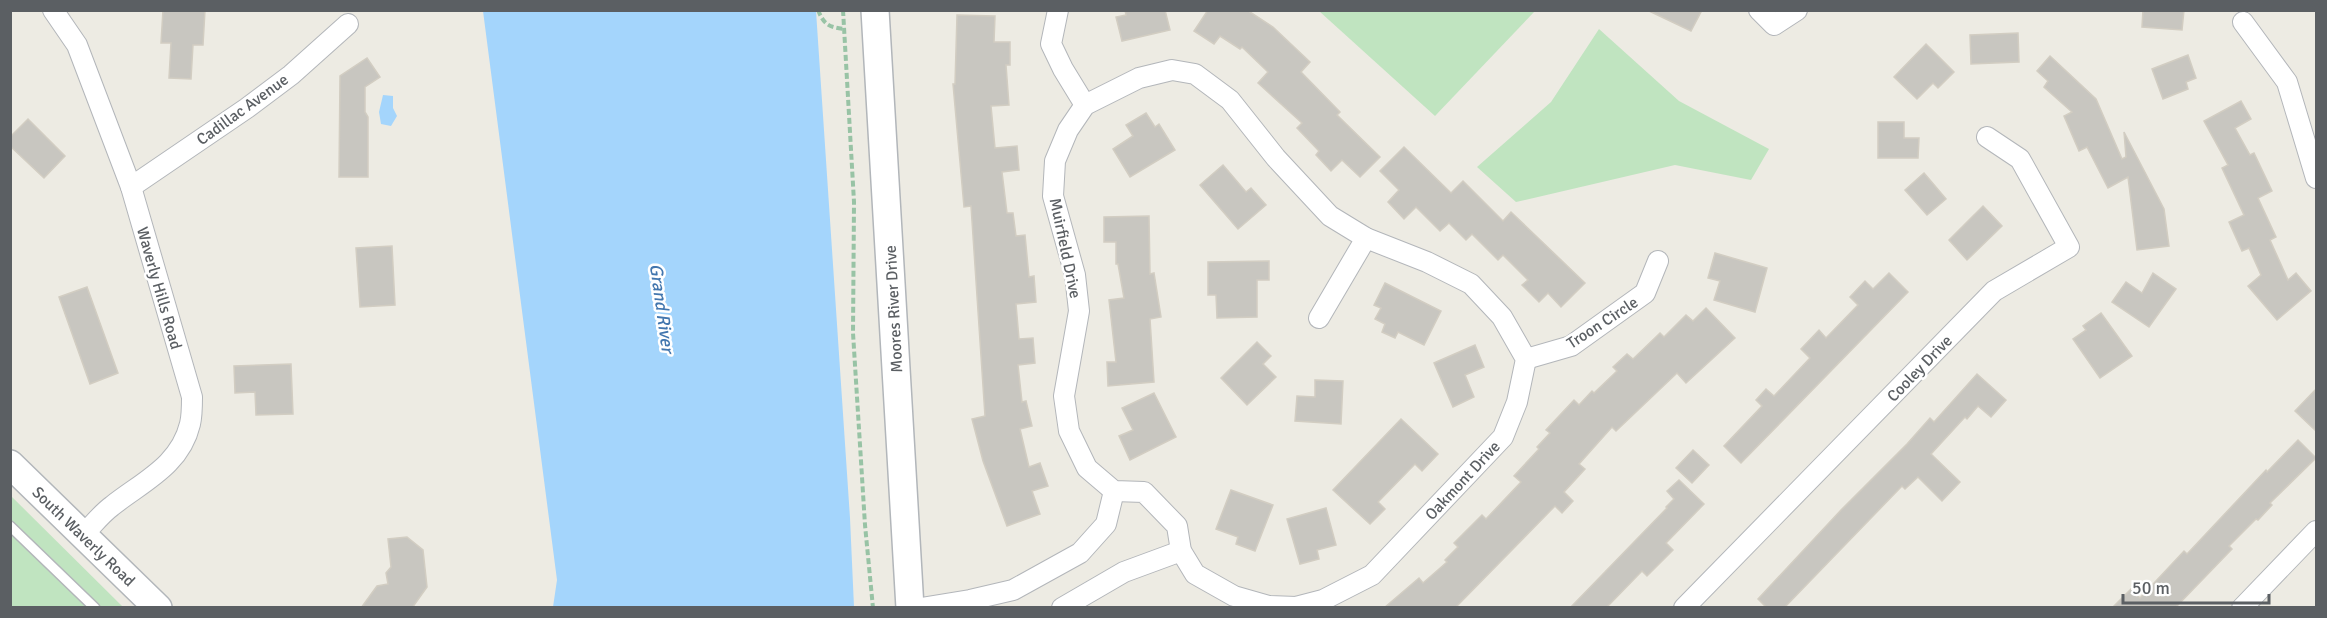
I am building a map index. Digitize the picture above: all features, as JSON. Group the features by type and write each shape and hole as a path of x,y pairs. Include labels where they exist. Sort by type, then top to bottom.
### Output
{"street":[{"name":"Moores River Drive","path":"875,10 910,608"},
{"path":"1058,10 1051,44 1085,105"},
{"path":"1760,10 1774,25 1797,10"},
{"name":"Waverly Hills Road","path":"53,11 77,45 131,187 192,397 190,424 183,442 172,459 157,474 111,506 83,536"},
{"path":"2243,22 2287,82 2316,178"},
{"name":"Cadillac Avenue","path":"131,187 247,108 291,75 348,24"},
{"name":"Muirfield Drive","path":"1114,491 1087,468 1069,431 1064,396 1079,311 1075,274 1053,196 1055,161 1068,130 1085,105 1139,78 1172,70 1195,74 1230,99 1276,158 1330,216 1366,238"},
{"name":"Cooley Drive","path":"1684,608 1994,291 2069,247 2020,159 1988,137"},
{"path":"1319,318 1366,238 1427,262 1471,284 1502,317 1526,359"},
{"name":"Troon Circle","path":"1526,359 1571,346 1645,293 1658,261"},
{"name":"Oakmont Drive","path":"1181,551 1196,574 1234,596 1269,607 1296,607 1323,600 1372,575 1503,437 1517,402 1526,359"},
{"name":"South Waverly Road","path":"10,464 158,608"},
{"path":"921,608 1013,590 1080,553 1106,524 1114,491 1144,492 1177,526 1181,551 1124,572 1062,608"},
{"path":"2242,608 2316,531"}],"lane":[{"path":"10,526 95,608"}],"path":[{"path":"818,10 822,21 829,27 844,28"},
{"path":"843,10 854,202 853,333 865,525 873,608"}],"green space":[{"path":"1319,11 1535,11 1435,116"},
{"path":"1599,29 1679,101 1769,149 1751,180 1675,165 1516,202 1477,167 1551,102"},
{"path":"11,496 123,607 11,607"}],"water":[{"name":"Grand River","path":"483,11 816,11 854,607 553,607 557,580"},
{"path":"383,95 393,96 393,108 397,116 391,126 381,124 379,112"}],"building":[{"path":"163,10 205,10 203,45 193,45 191,79 169,78 171,43 161,43"},
{"path":"1125,10 1165,10 1170,30 1122,41 1116,17 1126,15"},
{"path":"1208,10 1247,10 1273,27 1310,62 1301,72 1340,112 1337,115 1380,157 1360,177 1342,160 1331,171 1316,155 1319,151 1297,128 1302,123 1258,83 1268,72 1242,47 1240,49 1220,36 1214,44 1194,31"},
{"path":"1647,10 1702,10 1691,31"},
{"path":"2143,10 2184,10 2182,30 2142,27"},
{"path":"957,15 995,16 994,42 1010,42 1010,65 1006,65 1009,105 991,106 995,148 1017,146 1019,170 1002,172 1007,213 1013,213 1016,236 1025,235 1029,277 1034,276 1036,302 1016,304 1019,339 1033,338 1035,363 1018,365 1022,402 1026,401 1032,426 1020,429 1029,467 1040,463 1048,486 1032,491 1040,514 1007,526 983,461 972,419 985,416 971,206 964,207 953,84 955,84"},
{"path":"2018,33 2019,62 1971,64 1970,35"},
{"path":"1926,44 1954,72 1938,88 1933,83 1917,99 1894,77"},
{"path":"2188,55 2196,78 2186,82 2188,89 2163,99 2152,69"},
{"path":"2050,56 2096,99 2122,159 2126,157 2124,132 2164,209 2169,246 2137,250 2128,177 2108,188 2087,147 2079,151 2064,116 2072,112 2044,87 2048,81 2037,71"},
{"path":"367,58 380,77 365,87 365,112 368,117 368,177 339,177 340,76"},
{"path":"2241,101 2251,119 2235,128 2250,155 2254,153 2272,191 2258,198 2276,237 2270,240 2288,280 2296,273 2311,291 2277,320 2248,286 2261,275 2249,248 2242,251 2229,222 2244,215 2222,168 2228,165 2204,121"},
{"path":"1146,113 1155,127 1159,124 1175,150 1130,177 1113,149 1133,136 1126,125"},
{"path":"28,119 65,156 44,178 10,146 10,137"},
{"path":"1878,122 1904,122 1904,138 1919,138 1918,158 1878,158"},
{"path":"1404,147 1451,193 1463,181 1503,221 1511,212 1585,283 1561,307 1548,293 1539,302 1522,285 1528,280 1503,255 1498,260 1472,234 1466,240 1449,223 1440,231 1416,207 1404,219 1388,202 1399,190 1380,171"},
{"path":"1223,165 1246,192 1251,188 1266,205 1238,229 1200,185"},
{"path":"1924,173 1946,199 1927,215 1905,190"},
{"path":"1983,206 2002,226 1967,260 1949,240"},
{"path":"1149,216 1150,274 1154,273 1161,317 1150,319 1154,382 1108,386 1107,362 1116,362 1109,300 1124,298 1118,264 1116,264 1116,242 1104,242 1104,217"},
{"path":"392,246 395,305 360,307 356,248"},
{"path":"1715,253 1767,268 1755,312 1714,300 1720,281 1708,278"},
{"path":"1269,261 1269,280 1257,280 1257,317 1217,318 1216,295 1208,295 1208,262"},
{"path":"1889,273 1908,292 1741,463 1724,446 1762,406 1756,400 1766,389 1774,396 1810,358 1801,349 1819,330 1826,338 1858,305 1850,297 1865,281 1873,289"},
{"path":"2153,273 2176,289 2149,327 2112,302 2126,282 2142,293"},
{"path":"1385,283 1441,311 1424,345 1398,332 1395,338 1382,332 1385,324 1375,319 1381,308 1374,305"},
{"path":"87,287 118,373 90,384 59,297"},
{"path":"1706,308 1735,338 1686,383 1677,373 1616,431 1612,427 1579,464 1585,469 1564,492 1573,501 1562,513 1555,506 1455,608 1384,608 1419,578 1423,583 1447,562 1445,560 1458,547 1454,543 1482,515 1486,519 1521,482 1514,476 1539,449 1537,447 1550,433 1546,430 1574,400 1579,405 1592,391 1594,393 1617,371 1613,367 1627,354 1633,359 1660,333 1664,337 1686,315 1693,321"},
{"path":"2101,313 2132,356 2100,378 2073,339 2086,330 2083,326"},
{"path":"1257,342 1271,356 1263,364 1276,377 1247,405 1221,378"},
{"path":"1475,345 1484,367 1465,375 1474,397 1453,407 1434,363"},
{"path":"291,364 293,414 256,415 255,392 235,393 234,366"},
{"path":"1977,374 2006,400 1991,417 1978,406 1931,454 1960,482 1942,501 1918,477 1905,489 1902,486 1784,608 1767,608 1758,599 1930,418 1934,422"},
{"path":"1315,380 1343,381 1341,424 1295,421 1297,396 1315,397"},
{"path":"2316,389 2316,431 2295,411"},
{"path":"1154,393 1176,437 1130,460 1119,436 1133,430 1122,408"},
{"path":"1401,419 1438,454 1422,471 1415,464 1378,502 1385,509 1370,524 1333,490"},
{"path":"2298,440 2316,458 2270,503 2272,505 2258,520 2256,519 2229,546 2232,549 2175,608 2112,608 2131,589 2140,598 2184,551 2187,554 2266,470 2267,472"},
{"path":"1693,450 1709,465 1692,483 1676,468"},
{"path":"1679,480 1704,504 1666,543 1673,550 1647,576 1642,571 1606,608 1570,608 1667,508 1674,499 1667,491"},
{"path":"1231,490 1273,505 1255,551 1236,544 1238,537 1216,529"},
{"path":"1326,508 1336,545 1317,550 1319,559 1300,564 1287,519"},
{"path":"407,537 423,550 427,587 412,608 361,608 377,586 388,584 386,573 391,567 388,539"}]}
